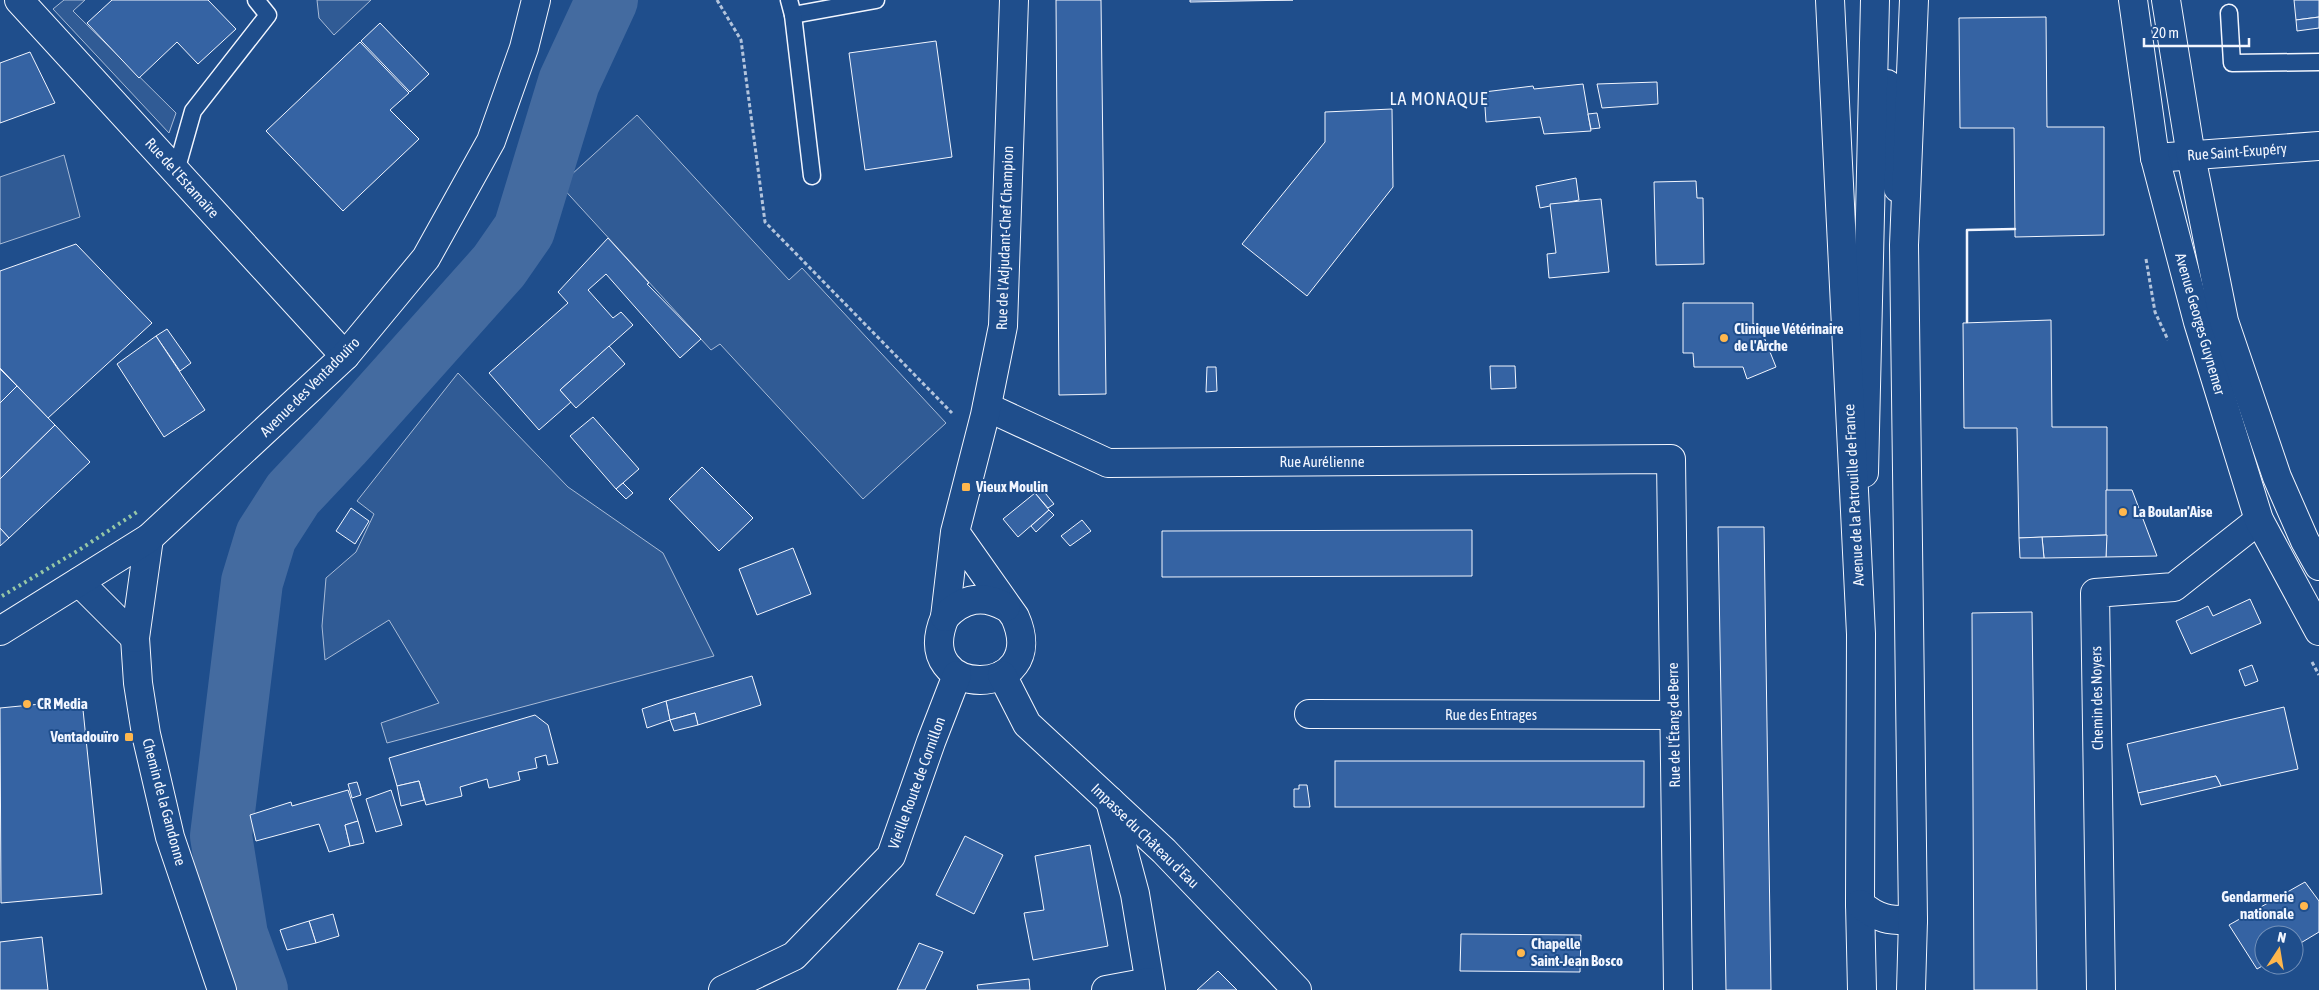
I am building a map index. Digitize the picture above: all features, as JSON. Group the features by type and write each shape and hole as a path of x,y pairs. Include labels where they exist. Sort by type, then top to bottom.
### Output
{"street":[{"name":"Avenue des Ventadouïro","path":"0,631 149,538 345,356 426,258 491,141 524,48 536,0"},
{"name":"Rue de l'Adjudant-Chef Champion","path":"945,617 955,532 987,406 1003,326 1014,0"},
{"name":"Avenue de la Patrouille de France","path":"1830,0 1861,634 1860,904 1862,990"},
{"path":"1861,634 1875,0"},
{"path":"1879,0 1904,245"},
{"path":"1911,990 1913,920 1904,245 1914,0"},
{"name":"Avenue Georges Guynemer","path":"2133,0 2155,158 2198,322 2259,520 2319,631"},
{"name":"Avenue Georges Guynemer","path":"2166,0 2191,156 2224,321 2277,476 2305,541 2319,566"},
{"name":"Rue de l'Estamaïre","path":"27,3 176,171 345,356"},
{"name":"Rue Saint-Exupéry","path":"2155,158 2319,146"},
{"name":"Rue Aurélienne","path":"987,406 1108,463 1671,459"},
{"name":"Rue de l'Étang de Berre","path":"1671,459 1678,990"},
{"name":"Chemin des Noyers","path":"2101,990 2095,593 2174,586 2259,520"},
{"path":"955,532 1015,618 1020,629 1022,643 1019,656 1012,667 1002,675 991,680 979,681 968,680 957,675 941,655 938,642 940,629 945,617 954,607 974,599 994,600 1006,607"},
{"name":"Chemin de la Gandonne","path":"149,538 135,638 146,734 170,837 222,990"},
{"path":"79,582 135,638"},
{"name":"Vieille Route de Cornillon","path":"723,990 794,956 891,856 957,675"},
{"name":"Impasse du Château d'Eau","path":"1002,675 1028,724 1164,851 1297,990"},
{"name":"Rue des Entrages","path":"1309,714 1674,715"},
{"path":"1106,990 1150,986 1135,894 1110,801"},
{"path":"1860,904 1874,916 1896,921 1913,920"}],"lane":[{"path":"176,171 193,112 268,15 256,0"},
{"path":"812,176 791,8 876,0"},
{"path":"2229,13 2232,63 2319,62"}],"path":[{"path":"718,0 741,40 765,222 978,440"}],"shaded area":[{"path":"64,0 85,0 73,11 176,113 169,133 53,9"},
{"path":"317,0 371,0 334,35 319,18"},
{"path":"637,115 789,280 802,268 946,423 863,499 720,344 711,350 560,185"},
{"path":"64,155 80,217 0,244 0,177"},
{"path":"458,373 568,487 663,553 714,656 387,743 381,723 439,703 389,620 325,660 322,626 326,578 356,552 374,514 357,501"}],"building":[{"path":"112,0 208,0 236,29 198,64 177,42 139,78 87,23"},
{"path":"1056,0 1101,0 1106,394 1059,395"},
{"path":"1190,0 1293,0 1190,2"},
{"path":"2294,0 2319,0 2319,17 2296,20"},
{"path":"2046,17 2047,127 2104,127 2104,235 2015,237 2014,128 1960,128 1959,18"},
{"path":"2319,17 2319,28 2297,31 2296,20"},
{"path":"380,23 429,74 410,92 361,41"},
{"path":"936,41 952,157 865,170 849,53"},
{"path":"360,42 409,93 390,110 419,139 343,211 266,131"},
{"path":"30,52 55,103 0,123 0,63"},
{"path":"1657,82 1658,104 1602,108 1597,84"},
{"path":"1583,84 1591,131 1544,134 1540,117 1486,122 1484,92 1533,86 1534,89"},
{"path":"1392,109 1393,187 1307,296 1242,244 1325,142 1325,112"},
{"path":"1597,113 1600,128 1591,129 1588,114"},
{"path":"1576,178 1579,200 1540,208 1536,186"},
{"path":"1696,181 1697,198 1703,198 1704,264 1656,265 1654,182"},
{"path":"1601,199 1609,272 1549,278 1547,254 1556,253 1550,204"},
{"path":"608,238 649,283 647,284 701,339 680,358 606,274 588,290 613,318 621,312 633,325 560,390 571,402 539,430 489,373 568,303 558,292"},
{"path":"76,244 152,323 48,418 0,368 0,271"},
{"name":"Clinique Vétérinaire de l'Arche","path":"1683,303 1753,303 1753,324 1758,322 1776,367 1747,379 1743,367 1694,367 1693,353 1683,353"},
{"path":"2051,320 2052,427 2107,427 2107,535 2019,538 2017,428 1964,428 1963,323"},
{"path":"167,329 191,363 180,371 156,336"},
{"path":"156,336 205,410 164,437 117,364"},
{"path":"609,346 625,364 576,408 560,390"},
{"path":"1490,366 1515,366 1516,388 1491,389"},
{"path":"1207,367 1216,367 1217,391 1206,392"},
{"path":"0,369 17,386 0,403"},
{"path":"17,386 55,425 0,479 0,403"},
{"path":"593,417 639,469 616,489 570,436"},
{"path":"55,425 90,462 9,538 0,528 0,479"},
{"path":"702,467 753,518 719,551 669,499"},
{"path":"623,483 633,493 626,499 616,489"},
{"path":"1041,488 1054,504 1048,508 1035,493"},
{"name":"La Boulan'Aise","path":"2106,490 2132,490 2157,556 2106,557"},
{"path":"1035,493 1049,510 1018,537 1003,519"},
{"path":"351,508 369,521 355,544 336,531"},
{"path":"1049,510 1054,515 1036,532 1031,526"},
{"path":"1082,520 1091,531 1070,546 1061,536"},
{"path":"1718,527 1764,527 1771,990 1726,990"},
{"path":"0,528 9,538 0,546"},
{"path":"1472,530 1472,576 1162,577 1162,531"},
{"path":"2107,535 2106,557 2044,558 2042,537"},
{"path":"2042,537 2044,558 2020,558 2019,538"},
{"path":"793,548 811,594 757,615 739,569"},
{"path":"2250,599 2261,623 2191,654 2176,621 2208,606 2213,616"},
{"path":"2032,612 2037,990 1974,990 1972,613"},
{"path":"2252,665 2258,681 2245,686 2239,670"},
{"path":"752,676 761,705 698,725 695,713 670,720 666,701"},
{"path":"82,700 102,894 1,903 0,708"},
{"path":"666,701 670,720 647,728 642,709"},
{"path":"2284,707 2298,769 2221,786 2216,776 2138,793 2127,744"},
{"path":"695,713 698,725 674,731 670,720"},
{"path":"535,715 548,725 558,763 548,765 546,755 535,758 537,768 518,772 520,780 489,788 487,779 460,787 462,796 426,805 419,781 397,786 389,758"},
{"path":"1335,761 1644,761 1644,807 1335,807"},
{"path":"2216,776 2221,786 2141,805 2138,793"},
{"path":"419,781 424,800 401,806 397,786"},
{"path":"357,782 361,795 352,798 348,784"},
{"path":"1299,785 1307,785 1310,807 1294,807 1294,789 1299,789"},
{"path":"348,790 358,821 345,825 350,846 329,852 319,824 256,841 250,815 291,802 292,806"},
{"path":"391,790 402,825 376,832 366,799"},
{"path":"358,821 364,843 350,846 345,825"},
{"path":"965,836 1003,855 974,914 936,895"},
{"path":"1090,845 1108,946 1033,960 1024,913 1044,910 1035,856"},
{"path":"2305,882 2319,901 2319,932 2304,941 2304,925 2254,925 2254,964 2229,925"},
{"path":"333,914 339,936 316,943 309,921"},
{"path":"309,921 316,943 287,950 280,930"},
{"name":"Chapelle Saint-Jean Bosco","path":"1461,934 1581,935 1580,972 1460,971"},
{"path":"42,937 48,990 0,990 0,942"},
{"path":"919,943 943,952 925,990 897,990"},
{"path":"1218,971 1237,990 1197,990"},
{"path":"1029,979 1030,990 978,990 977,985"}],"waterway":[{"path":"257,990 237,935 221,836 252,582 266,536 293,494 499,266 524,230 569,82 607,0"}],"hedge":[{"path":"2,596 79,550 137,512"}],"wall":[{"path":"1967,322 1967,230 2015,229"}],"place":[{"name":"Clinique Vétérinaire de l'Arche","path":"1724,338"},
{"name":"Vieux Moulin","path":"966,487"},
{"name":"La Boulan'Aise","path":"2123,512"},
{"name":"CR Media","path":"27,704"},
{"name":"Ventadouïro","path":"129,737"},
{"name":"Gendarmerie nationale","path":"2304,906"},
{"name":"Chapelle Saint-Jean Bosco","path":"1521,953"}],"district":[{"name":"LA MONAQUE","path":"1439,99"}]}
